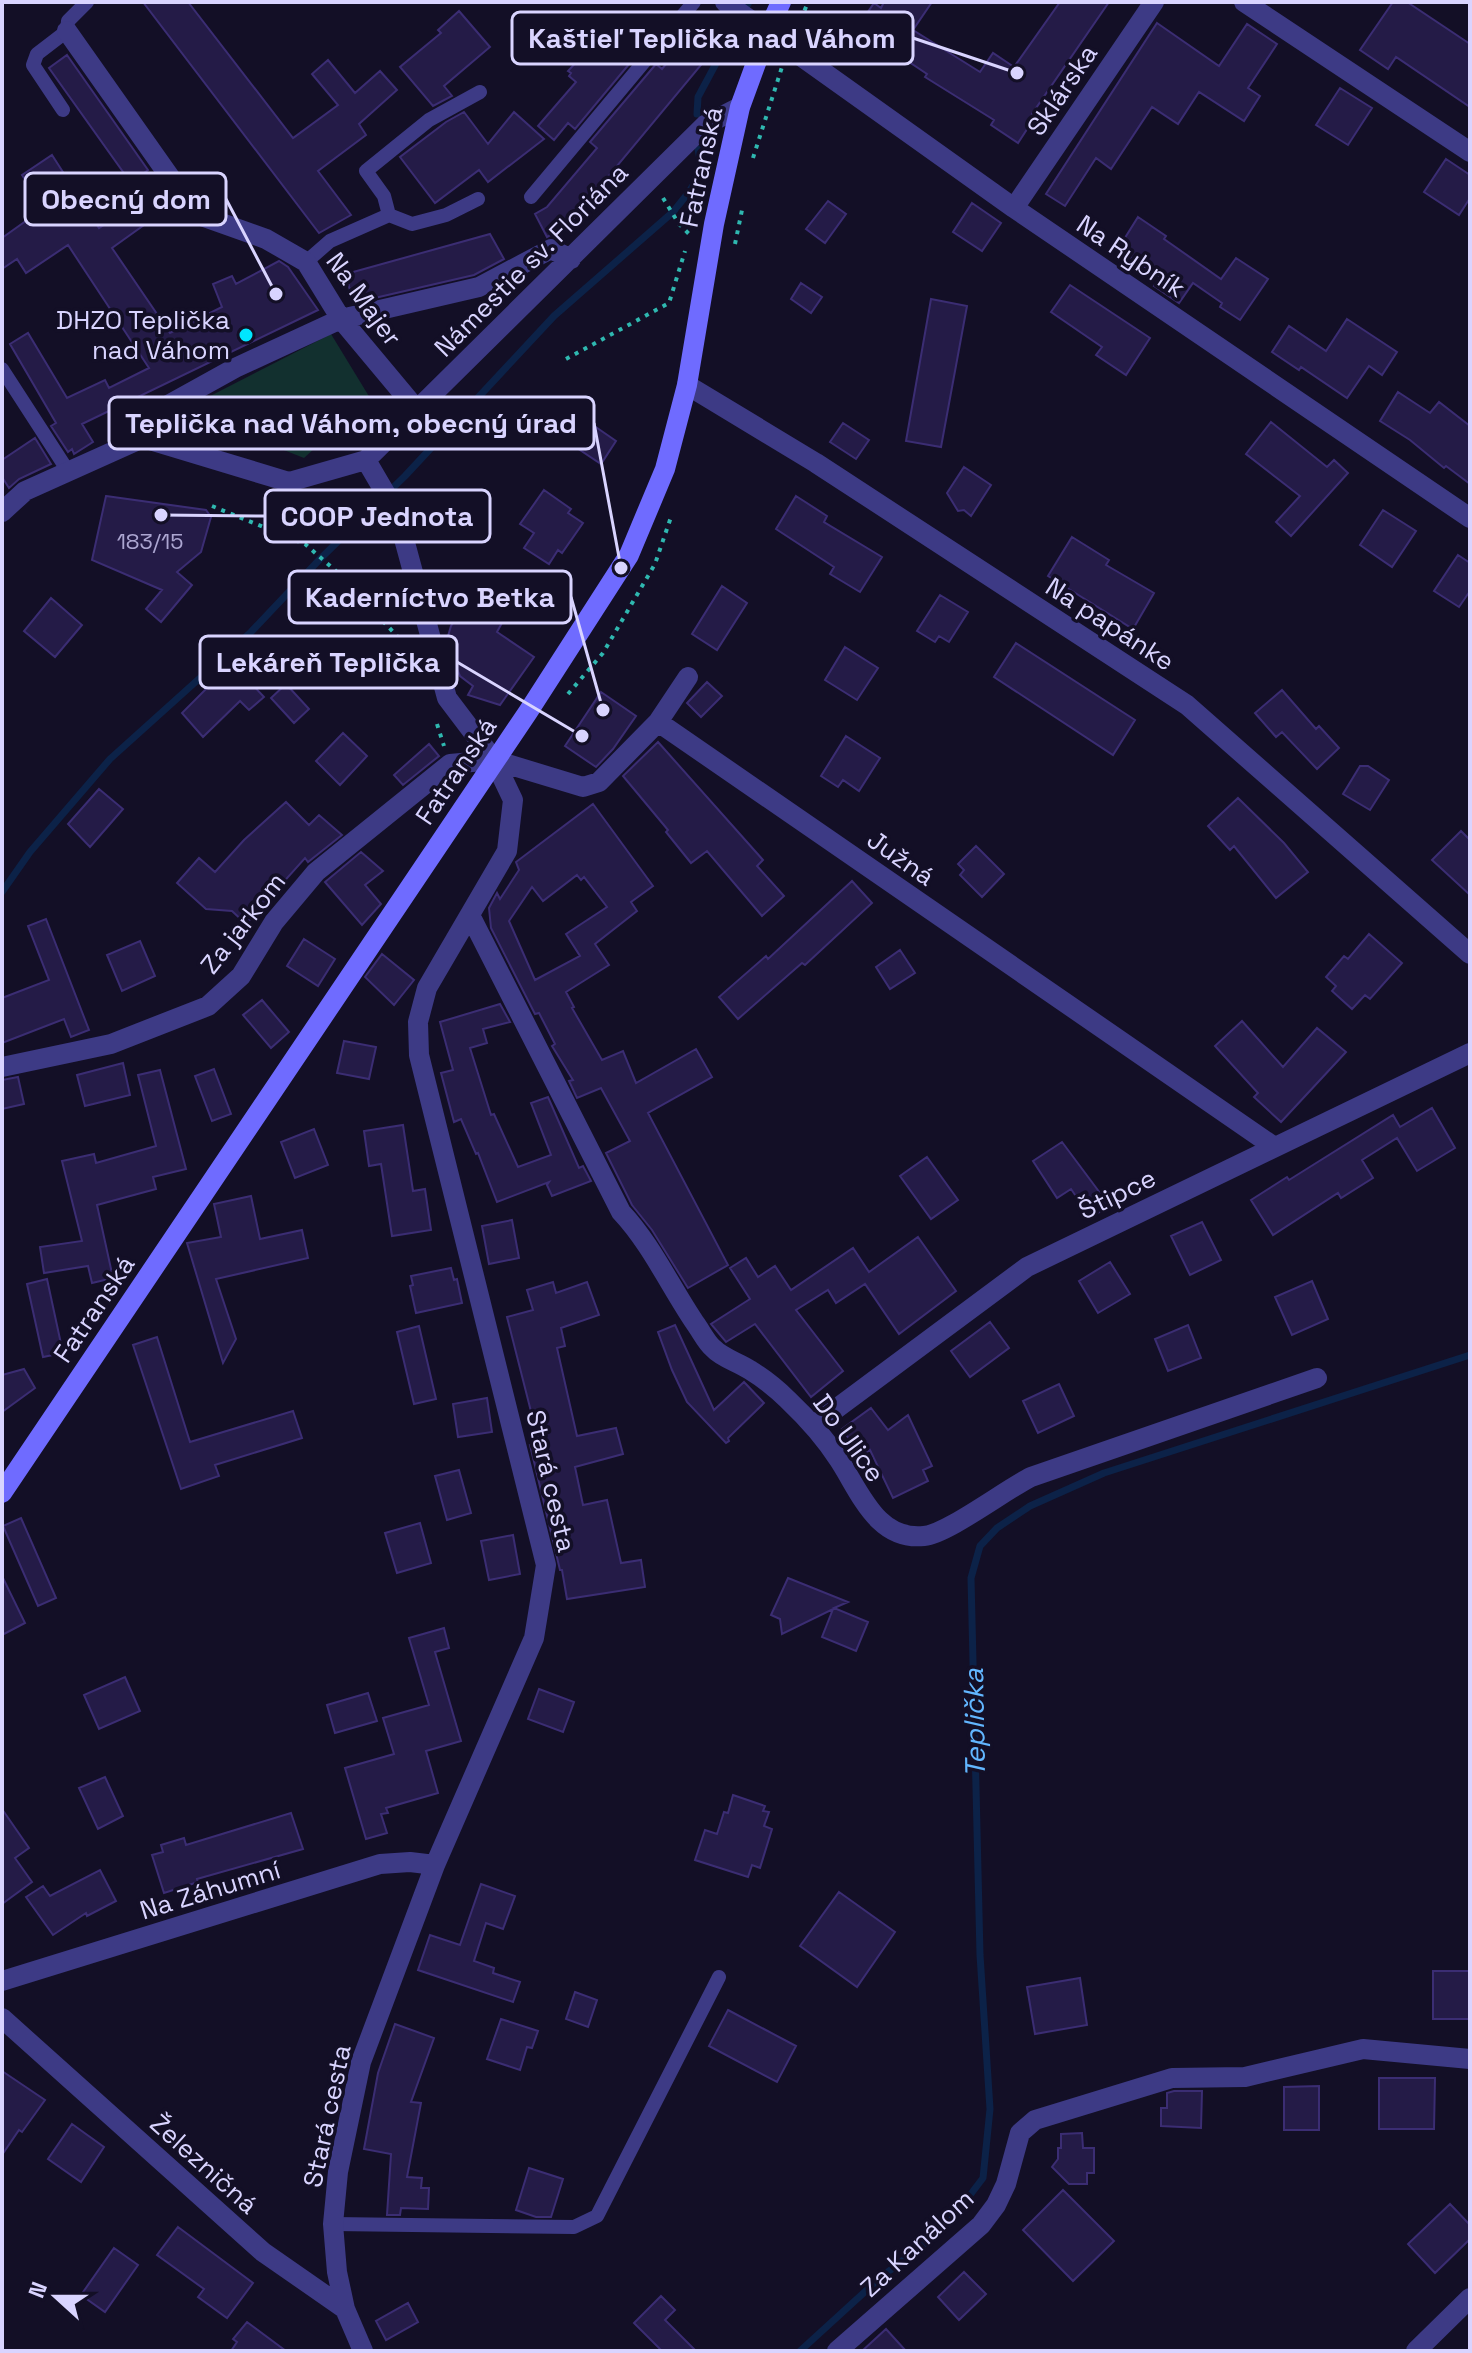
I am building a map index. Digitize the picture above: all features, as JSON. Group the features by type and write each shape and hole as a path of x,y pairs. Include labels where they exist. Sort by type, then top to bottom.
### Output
{"main road":[{"name":"Fatranská","path":"2,1493 598,607 629,555 665,469 687,385 714,224 740,107 762,29 781,2"}],"street":[{"name":"Sklárska","path":"1014,208 1154,2"},
{"path":"1244,2 1470,152"},
{"name":"Na Rybník","path":"729,4 1014,208 1470,518"},
{"name":"Na Majer","path":"67,31 196,214 266,239 306,262 341,319 417,410"},
{"name":"Námestie sv. Floriána","path":"143,438 289,482 366,460 705,125 740,107"},
{"path":"2,512 25,491 143,438 170,404 235,368 341,319 479,287 551,249 571,259"},
{"name":"Na papánke","path":"687,385 816,463 1187,705 1470,954"},
{"path":"366,460 393,505 404,536 447,698 494,760"},
{"path":"450,764 494,760 583,787 599,782 658,722 688,677"},
{"name":"Južná","path":"658,722 1273,1146"},
{"name":"Stará cesta","path":"345,2309 337,2272 333,2224 338,2172 361,2062 435,1865 534,1638 546,1565 419,1055 418,1022 427,988 507,851 513,800 494,760"},
{"name":"Za jarkom","path":"2,1067 111,1044 208,1006 241,976 274,922 316,872 450,764"},
{"name":"Do Ulice","path":"471,917 621,1212 639,1231 676,1295 713,1349 751,1370 786,1398 813,1426 838,1458 872,1516 888,1528 923,1537 940,1532 1031,1477 1317,1378"},
{"name":"Štipce","path":"813,1426 1027,1267 1470,1053"},
{"name":"Na Záhumní","path":"2,1981 380,1864 410,1862 435,1865"},
{"name":"Železničná","path":"2,2018 263,2252 345,2309"},
{"name":"Za Kanálom","path":"837,2351 981,2225 1006,2184 1020,2133 1035,2120 1172,2078 1245,2077 1363,2049 1470,2059"},
{"path":"1416,2351 1470,2298"},
{"path":"345,2309 363,2351"}],"lane":[{"path":"63,110 33,65 37,54 67,31 68,21 87,2"},
{"path":"531,197 694,2"},
{"path":"389,215 384,196 366,171 429,120 480,92"},
{"path":"133,193 167,173"},
{"path":"306,262 330,241 389,215 412,224 446,215 478,199"},
{"path":"2,369 68,471"},
{"path":"333,2224 574,2227 597,2216 719,1977"}],"path":[{"path":"566,359 669,303 691,233 679,224 668,204"},
{"path":"212,506 309,547 413,653"},
{"path":"433,711 450,764"}],"green space":[{"path":"331,334 370,398 304,458 183,410"}],"building":[{"path":"143,2 188,2 293,138 338,105 312,74 328,60 355,93 380,71 397,90 359,124 366,135 318,171 351,215 319,233"},
{"path":"884,2 932,2 913,30 980,72 993,53 1014,67 1060,2 1109,2 1032,114 1035,117 1018,143 991,125 994,120 925,77 927,74 885,46 881,53 853,34 874,3 881,8"},
{"path":"1393,2 1407,2 1470,44 1470,107 1396,57 1388,69 1360,50"},
{"path":"459,11 490,47 444,86 452,96 433,106 400,67 441,33 438,30"},
{"path":"1157,23 1219,66 1247,24 1277,44 1248,88 1260,96 1244,121 1199,92 1178,124 1152,107 1111,169 1096,158 1065,206 1046,194"},
{"path":"611,26 640,51 575,129 568,123 554,140 538,126 576,82 568,71"},
{"path":"684,42 706,59 568,225 547,237 535,214 547,207 597,148 590,142 656,64 662,69"},
{"path":"67,55 148,170 131,183 49,68"},
{"path":"1340,88 1372,108 1348,145 1316,125"},
{"path":"464,112 488,144 514,112 544,139 488,182 479,170 435,203 400,157"},
{"path":"52,155 99,228 153,193 165,210 112,248 170,333 222,307 213,284 232,276 236,284 279,261 288,267 318,310 82,424 93,442 74,454 72,449 68,452 51,426 56,423 10,344 28,333 67,398 105,380 109,388 149,368 68,245 26,273 17,259 2,269 2,238 44,208 22,175"},
{"path":"1446,159 1470,175 1470,198 1459,215 1424,192"},
{"path":"828,201 846,214 825,243 806,229"},
{"path":"972,203 1001,223 982,251 953,232"},
{"path":"1138,217 1221,279 1236,258 1268,279 1240,320 1193,283 1179,303 1154,286 1160,277 1118,249"},
{"path":"490,234 504,259 474,275 353,303 346,274"},
{"path":"801,283 822,297 811,313 791,299"},
{"path":"1070,285 1150,338 1126,375 1096,355 1102,347 1051,312"},
{"path":"931,299 967,306 941,447 906,441"},
{"path":"1347,319 1397,352 1382,375 1369,366 1347,398 1272,352 1289,326 1326,351"},
{"path":"1398,392 1430,413 1439,402 1470,426 1470,484 1380,421"},
{"path":"1271,422 1327,467 1334,460 1348,473 1291,536 1276,522 1300,496 1246,454"},
{"path":"590,423 616,441 601,464 574,446"},
{"path":"843,423 869,440 856,459 830,442"},
{"path":"35,438 51,464 19,479 9,488 2,477 2,460"},
{"path":"964,467 991,485 971,516 964,510 958,511 947,493"},
{"path":"544,490 571,509 568,513 583,523 562,553 558,550 549,564 524,548 534,533 520,524"},
{"path":"106,496 206,510 211,517 201,552 177,572 192,585 161,622 146,609 162,590 92,560"},
{"path":"796,496 827,516 824,522 882,557 860,592 830,574 834,567 776,529"},
{"path":"1383,510 1416,531 1392,567 1360,545"},
{"path":"1072,537 1109,560 1106,565 1154,593 1133,629 1048,576"},
{"path":"1458,555 1470,563 1470,591 1459,607 1434,591"},
{"path":"722,586 747,603 717,650 692,634"},
{"path":"940,595 968,612 949,642 939,636 935,642 917,631"},
{"path":"51,598 82,625 55,657 24,631"},
{"path":"470,598 503,621 497,632 534,657 500,705 468,695 473,686 460,676 453,660 448,636 451,626"},
{"path":"1016,643 1135,720 1113,755 994,677"},
{"path":"845,647 878,668 857,700 825,680"},
{"path":"232,663 264,697 249,710 240,701 203,737 182,713"},
{"path":"707,682 722,696 701,717 687,703"},
{"path":"286,684 309,709 294,723 271,698"},
{"path":"1282,690 1316,729 1319,726 1339,748 1317,769 1282,732 1276,737 1255,713"},
{"path":"601,692 636,716 596,767 565,746"},
{"path":"343,733 367,756 340,785 316,761"},
{"path":"846,736 880,758 859,791 843,780 838,787 821,776"},
{"path":"658,742 763,860 757,866 784,896 762,916 707,851 691,863 623,776"},
{"path":"429,744 439,756 403,785 394,775"},
{"path":"1360,766 1368,766 1389,780 1370,810 1343,794"},
{"path":"99,789 123,809 90,847 68,824"},
{"path":"1238,798 1284,843 1308,872 1276,898 1234,846 1230,850 1208,826"},
{"path":"286,802 309,825 319,815 342,835 308,862 305,858 246,924 232,911 206,909 177,883 199,858 215,872 244,840"},
{"path":"593,804 653,886 631,902 637,911 595,944 609,965 566,992 602,1060 623,1051 636,1083 696,1049 712,1077 648,1113 728,1265 688,1288 652,1230 632,1205 606,1153 630,1141 601,1088 577,1098 569,1081 573,1080 552,1046 555,1044 539,1013 535,1014 491,928 489,908 497,893 500,899 519,870 516,862","holes":["577,875 581,880 584,877 607,907 566,934 580,956 535,980 509,921 532,887 543,901"]},
{"path":"1461,831 1470,840 1470,895 1432,860"},
{"path":"976,846 1004,874 982,897 960,875 964,870 958,864"},
{"path":"361,852 383,871 365,885 381,904 362,925 325,882"},
{"path":"852,881 872,903 805,965 802,963 738,1019 719,997 766,956 768,959"},
{"path":"46,919 89,1030 71,1037 64,1019 2,1043 2,998 49,980 28,926"},
{"path":"1369,934 1402,963 1370,999 1365,995 1352,1009 1332,991 1336,986 1326,977 1344,956 1348,959"},
{"path":"304,939 335,959 318,986 287,966"},
{"path":"140,941 155,976 122,991 107,955"},
{"path":"900,950 915,973 890,989 876,967"},
{"path":"382,954 414,980 394,1005 365,977"},
{"path":"262,1000 289,1032 271,1048 243,1015"},
{"path":"500,1004 510,1022 483,1029 487,1043 470,1048 491,1115 494,1114 518,1167 551,1155 531,1103 548,1097 579,1168 583,1166 591,1181 552,1196 547,1185 549,1182 497,1202 461,1119 454,1122 441,1073 453,1070 440,1022"},
{"path":"1242,1021 1283,1067 1317,1028 1346,1052 1281,1122 1254,1097 1258,1093 1215,1046"},
{"path":"344,1041 376,1047 369,1079 337,1073"},
{"path":"123,1063 130,1095 85,1106 77,1075"},
{"path":"214,1069 231,1114 212,1121 195,1076"},
{"path":"160,1070 186,1169 153,1177 156,1189 97,1205 113,1278 92,1283 88,1266 44,1273 40,1247 82,1241 62,1161 94,1154 96,1163 156,1146 138,1075"},
{"path":"18,1077 24,1104 2,1109 2,1080"},
{"path":"1432,1108 1455,1148 1417,1171 1397,1138 1362,1160 1373,1178 1341,1198 1338,1193 1273,1235 1251,1200 1393,1115 1400,1127"},
{"path":"403,1125 413,1191 425,1189 431,1230 392,1236 381,1164 369,1166 364,1131"},
{"path":"314,1129 328,1165 295,1178 281,1142"},
{"path":"1062,1142 1109,1205 1091,1218 1071,1189 1057,1198 1033,1161"},
{"path":"927,1157 958,1200 931,1219 900,1176"},
{"path":"251,1196 260,1239 302,1230 308,1258 216,1279 236,1339 223,1363 187,1243 221,1237 214,1204"},
{"path":"512,1220 519,1258 489,1264 482,1226"},
{"path":"1202,1222 1221,1260 1190,1275 1171,1236"},
{"path":"918,1237 956,1291 899,1334 865,1284 836,1303 828,1290 796,1310 843,1371 811,1397 755,1324 726,1342 711,1324 750,1299 730,1268 746,1258 758,1277 775,1266 791,1290 853,1248 869,1272"},
{"path":"1110,1262 1130,1294 1098,1313 1079,1281"},
{"path":"451,1268 454,1280 457,1279 462,1303 416,1313 411,1276"},
{"path":"47,1279 63,1353 43,1357 27,1284"},
{"path":"1312,1281 1328,1319 1292,1335 1275,1297"},
{"path":"553,1282 556,1293 587,1282 599,1315 561,1328 565,1346 557,1348 577,1436 616,1428 623,1454 575,1467 583,1505 607,1500 621,1563 641,1560 645,1587 567,1599 530,1445 539,1443 507,1317 533,1310 527,1290"},
{"path":"990,1322 1009,1348 970,1377 951,1351"},
{"path":"675,1325 714,1410 744,1382 764,1403 726,1443 687,1402 672,1370 658,1332"},
{"path":"1188,1325 1201,1358 1168,1371 1155,1339"},
{"path":"419,1326 436,1399 414,1404 397,1332"},
{"path":"157,1337 190,1442 293,1411 302,1438 215,1465 219,1476 181,1489 133,1345"},
{"path":"24,1369 35,1388 2,1412 2,1375"},
{"path":"1059,1384 1074,1416 1038,1433 1023,1401"},
{"path":"487,1398 492,1432 458,1437 453,1404"},
{"path":"871,1408 888,1430 908,1415 932,1466 923,1470 928,1481 893,1498 870,1450 861,1456 842,1429"},
{"path":"459,1470 471,1513 447,1520 435,1476"},
{"path":"21,1518 56,1598 38,1606 3,1526"},
{"path":"420,1523 431,1563 397,1573 385,1533"},
{"path":"513,1535 520,1574 489,1580 481,1541"},
{"path":"2,1576 25,1623 2,1635"},
{"path":"788,1578 848,1602 834,1608 868,1622 856,1651 822,1637 833,1609 782,1634 780,1619 771,1615"},
{"path":"444,1628 449,1648 435,1652 461,1741 426,1751 438,1793 386,1808 388,1813 381,1814 387,1833 366,1839 345,1768 394,1754 383,1718 429,1705 409,1638"},
{"path":"125,1677 140,1711 99,1729 84,1695"},
{"path":"539,1689 574,1702 563,1732 528,1719"},
{"path":"368,1693 377,1721 335,1733 327,1705"},
{"path":"105,1777 123,1816 98,1829 79,1788"},
{"path":"733,1795 765,1806 763,1811 769,1812 764,1826 772,1829 760,1868 752,1865 748,1877 695,1860 705,1830 717,1834"},
{"path":"2,1809 29,1848 15,1858 32,1882 2,1904"},
{"path":"291,1813 303,1849 197,1879 198,1882 164,1893 152,1855 163,1852 161,1845 184,1838 186,1845"},
{"path":"100,1870 116,1901 87,1916 86,1913 53,1935 26,1897 43,1886 50,1896"},
{"path":"481,1884 515,1896 503,1929 486,1923 474,1961 494,1968 493,1973 520,1982 513,2002 418,1970 430,1935 460,1945"},
{"path":"839,1892 895,1932 857,1987 800,1946"},
{"path":"1433,1971 1470,1971 1469,2019 1433,2019"},
{"path":"1080,1978 1087,2025 1035,2034 1027,1987"},
{"path":"575,1992 597,2000 588,2027 566,2019"},
{"path":"728,2010 796,2046 777,2082 709,2046"},
{"path":"501,2019 538,2031 532,2048 527,2047 520,2070 487,2059"},
{"path":"395,2024 434,2038 411,2102 421,2103 407,2177 422,2178 421,2188 429,2188 428,2209 401,2208 400,2215 387,2215 391,2154 364,2149 378,2073"},
{"path":"2,2071 45,2100 2,2155"},
{"path":"1379,2078 1435,2078 1434,2129 1379,2129"},
{"path":"1319,2086 1319,2130 1284,2130 1284,2087"},
{"path":"1202,2091 1201,2128 1161,2126 1161,2108 1167,2108 1167,2093"},
{"path":"72,2124 104,2147 81,2182 48,2159"},
{"path":"1082,2133 1083,2148 1094,2148 1094,2173 1087,2173 1087,2184 1069,2184 1052,2167 1058,2159 1058,2148 1061,2148 1061,2134"},
{"path":"529,2168 563,2179 551,2217 536,2217 516,2210"},
{"path":"1063,2190 1114,2241 1073,2281 1023,2230"},
{"path":"1450,2204 1470,2225 1470,2239 1435,2273 1408,2244"},
{"path":"178,2227 253,2283 227,2318 198,2297 204,2289 157,2255"},
{"path":"114,2248 138,2265 105,2312 81,2295"},
{"path":"964,2272 986,2294 959,2320 938,2297"},
{"path":"661,2296 675,2310 665,2320 696,2351 662,2351 634,2323"},
{"path":"408,2303 418,2322 386,2340 376,2321"},
{"path":"247,2322 286,2351 231,2351 237,2342 233,2339"},
{"path":"886,2329 906,2351 862,2351"}],"waterway":[{"path":"697,114 698,97 749,2"},
{"path":"2,892 30,852 110,759 251,632 405,476 554,316 673,212 702,170 698,149"},
{"name":"Teplička","path":"800,2351 880,2278 945,2228 983,2178 990,2109 980,1955 971,1578 980,1546 997,1528 1030,1506 1104,1473 1470,1355"}],"place":[{"name":"Kaštieľ Teplička nad Váhom","path":"1017,73"},
{"name":"Obecný dom","path":"276,294"},
{"name":"DHZO Teplička nad Váhom","path":"246,335"},
{"name":"COOP Jednota","path":"161,515"},
{"name":"Teplička nad Váhom, obecný úrad","path":"621,568"},
{"name":"Kaderníctvo Betka","path":"603,710"},
{"name":"Lekáreň Teplička","path":"582,736"}]}
